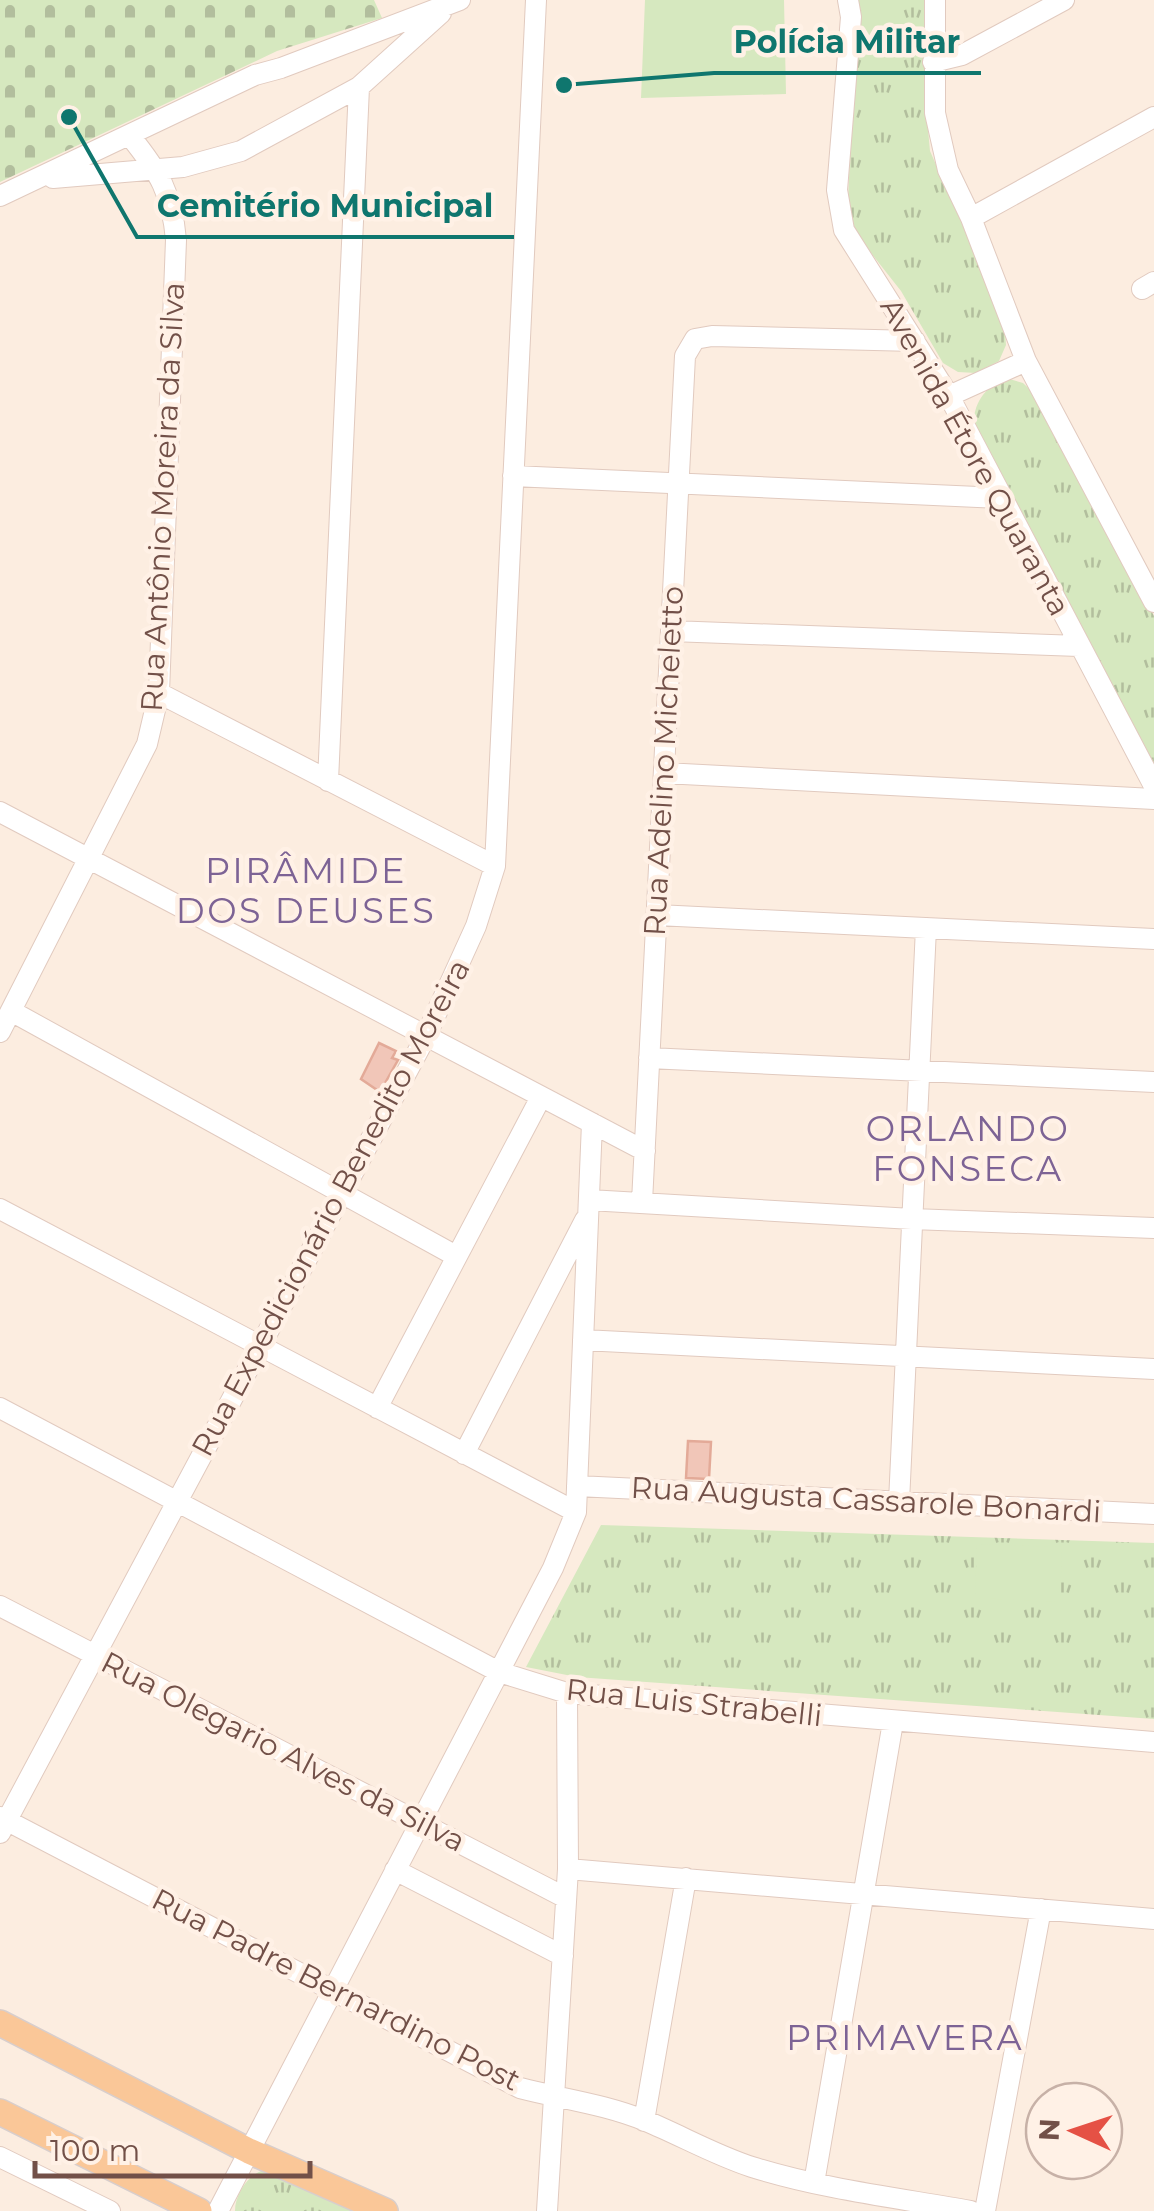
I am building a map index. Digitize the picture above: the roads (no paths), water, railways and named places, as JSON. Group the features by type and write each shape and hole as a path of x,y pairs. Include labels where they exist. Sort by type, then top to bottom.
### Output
{"main road":[{"path":"0,2023 249,2151 385,2211"},
{"path":"0,2112 199,2211"}],"street":[{"name":"Rua Expedicionário Benedito Moreira","path":"2,1823 426,1036 476,926 494,866 536,0"},
{"name":"Avenida Étore Quaranta","path":"848,0 851,17 837,190 844,230 949,396 1154,786"},
{"path":"935,0 933,62 940,146 1026,361 1154,602"},
{"path":"933,62 962,55 1064,0"},
{"path":"36,179 183,167 241,151 359,87 455,3"},
{"path":"0,196 255,75 455,3"},
{"path":"328,781 359,87"},
{"path":"971,218 1154,118"},
{"path":"130,136 157,169"},
{"name":"Rua Antônio Moreira da Silva","path":"0,1032 146,744 159,693 176,240 168,192 157,169"},
{"name":"Rua Adelino Micheletto","path":"642,1202 685,356 695,340 712,336 915,342"},
{"path":"949,396 1026,361"},
{"path":"514,476 1000,498"},
{"path":"671,631 1080,646"},
{"path":"159,693 494,866"},
{"path":"664,773 1154,799"},
{"path":"0,812 644,1151"},
{"path":"656,916 1154,939"},
{"path":"899,1502 926,928"},
{"path":"11,1011 456,1256"},
{"path":"650,1058 1154,1082"},
{"path":"377,1408 541,1097"},
{"path":"218,2211 553,1568 576,1512 592,1124"},
{"path":"589,1207 642,1202 912,1219 1154,1228"},
{"path":"464,1454 589,1207"},
{"path":"0,1209 576,1512"},
{"path":"583,1340 1154,1368"},
{"name":"Rua Luis Strabelli","path":"0,1408 499,1672 566,1693 1154,1742"},
{"name":"Rua Augusta Cassarole Bonardi","path":"577,1486 1154,1514"},
{"name":"Rua Olegario Alves da Silva","path":"0,1606 566,1898"},
{"path":"547,2211 568,1868 566,1693"},
{"path":"814,2183 893,1722"},
{"name":"Rua Padre Bernardino Post","path":"2,1823 520,2088 592,2103 753,2168 971,2211"},
{"path":"568,1868 1154,1918"},
{"path":"396,1870 563,1956"},
{"path":"644,2121 686,1878"},
{"path":"985,2211 1042,1909"},
{"path":"0,2157 110,2211"}],"place":[{"name":"Polícia Militar","path":"564,85"},
{"name":"Cemitério Municipal","path":"69,117"}],"district":[{"name":"PIRÂMIDE DOS DEUSES","path":"306,891"},
{"name":"ORLANDO FONSECA","path":"968,1149"},
{"name":"PRIMAVERA","path":"905,2038"}]}
